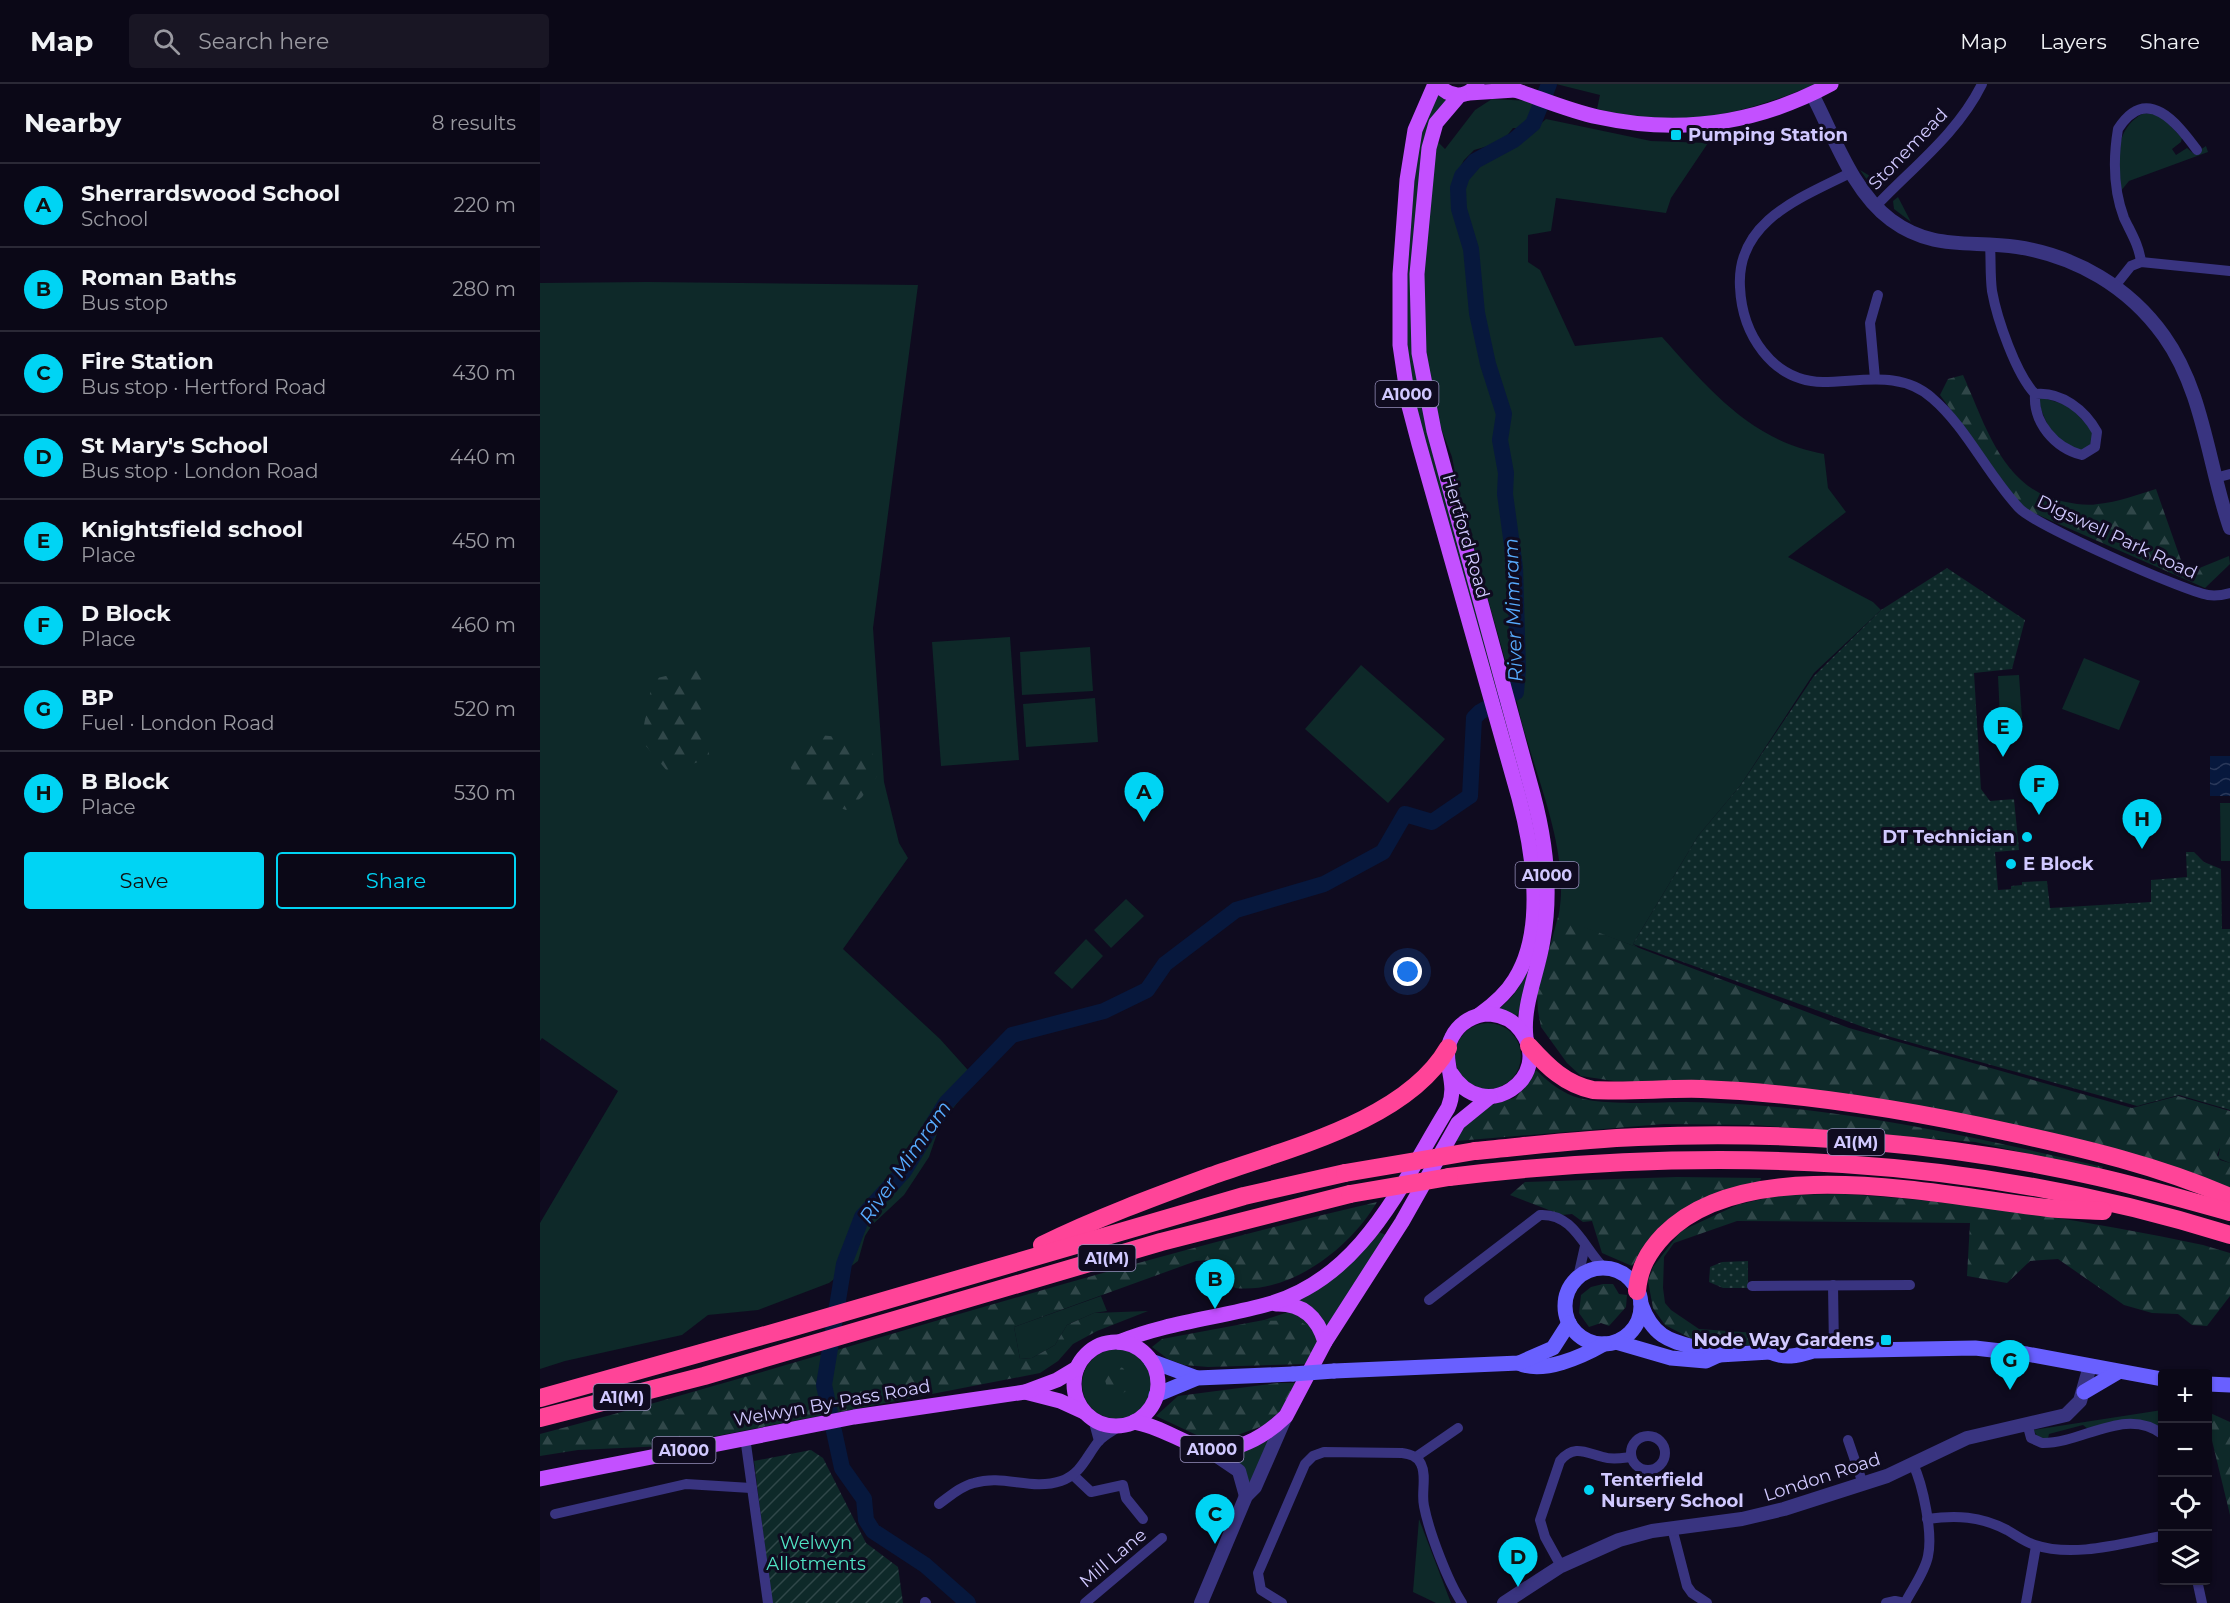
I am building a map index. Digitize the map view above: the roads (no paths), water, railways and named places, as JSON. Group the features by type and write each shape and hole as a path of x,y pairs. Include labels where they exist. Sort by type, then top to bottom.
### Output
{"highway":[{"name":"A1(M)","path":"1527,1042 1558,1075 1587,1089 1607,1091 1702,1089 1776,1094 1901,1110 2042,1140 2133,1163 2230,1197"},
{"path":"994,1269 1097,1219 1351,1125 1407,1092 1434,1069 1448,1048"},
{"name":"A1(M)","path":"540,1398 1244,1196 1345,1173 1475,1151 1640,1137 1829,1140 1900,1146 2012,1161 2098,1177 2230,1212"},
{"name":"A1(M)","path":"540,1418 867,1329 1161,1242 1350,1194 1449,1177 1539,1166 1640,1159 1798,1160 1947,1174 2020,1185 2149,1213 2230,1235"},
{"name":"A1(M)","path":"1639,1296 1644,1262 1670,1229 1711,1204 1764,1189 1816,1186 1902,1190 2049,1208 2149,1213"}],"main road":[{"path":"1436,84 1447,93 1517,89 1595,117 1628,123 1688,126 1759,115 1831,84"},
{"name":"Hertford Road","path":"1436,84 1415,130 1407,180 1400,274 1400,345 1412,415 1498,695"},
{"name":"Hertford Road","path":"1468,91 1436,123 1429,148 1418,254 1419,353 1434,431 1503,715 1528,831 1533,903 1529,940 1520,970 1502,996 1479,1015"},
{"name":"Hertford Road","path":"1503,715 1540,820 1547,873 1544,938 1526,1012 1527,1042"},
{"path":"1151,1361 1157,1378 1156,1395 1149,1410 1127,1424 1106,1425 1089,1416 1074,1391 1077,1368 1094,1348 1147,1332 1267,1305 1292,1297 1321,1281 1346,1261 1365,1241 1448,1108 1454,1089 1447,1061 1448,1048 1455,1030 1462,1023 1479,1015 1490,1014 1511,1021 1527,1042 1528,1067 1524,1077 1510,1091 1490,1097 1471,1094 1456,1082 1451,1073"},
{"name":"A1000","path":"1127,1424 1144,1424 1205,1448 1226,1449 1242,1445 1270,1430 1286,1416 1325,1342 1402,1222 1458,1122 1490,1097"},
{"path":"1719,1355 1706,1361 1683,1359 1583,1339 1569,1323 1566,1298 1578,1277 1587,1272 1604,1268 1624,1275 1639,1296 1650,1325 1662,1336 1682,1345 1719,1355 1770,1352 1780,1347 1797,1346 1813,1351 1975,1348 2158,1378"},
{"path":"1519,1364 1528,1368 1545,1365 1588,1353 1610,1343 1632,1330 1640,1311 1639,1296"},
{"path":"1267,1305 1291,1305 1309,1313 1318,1323 1325,1342"},
{"path":"1156,1395 1197,1378 1519,1364 1553,1348 1569,1323"},
{"path":"1119,1342 1135,1347 1151,1361 1197,1378"},
{"name":"Welwyn By-Pass Road","path":"540,1479 854,1417 1025,1392 1077,1368"},
{"path":"2084,1392 2118,1372"},
{"path":"2212,1384 2230,1385"},
{"name":"Welwyn By-Pass Road","path":"1025,1392 1060,1401 1089,1416"}],"street":[{"name":"Stonemead","path":"1876,206 1941,142 1962,117 1982,84"},
{"path":"1812,94 1852,172 1876,206 1889,219 1922,238 2047,253 2070,261 2115,286 2146,316 2177,357 2196,406 2230,528"},
{"path":"2141,262 2138,247 2119,202 2115,183 2118,129 2132,113 2148,109 2157,110 2175,120 2197,150"},
{"name":"Digswell Park Road","path":"1852,172 1787,205 1763,224 1746,250 1739,280 1740,298 1746,323 1756,344 1777,366 1792,375 1815,381 1875,379 1905,383 1932,398 2025,514 2129,564 2196,592 2207,595 2230,593"},
{"path":"1990,245 1992,285 1997,310 2024,381 2034,394 2034,404 2041,423 2057,444 2082,455 2095,447 2097,432 2080,410 2057,396 2034,394"},
{"path":"2115,286 2131,266 2141,262 2230,271"},
{"path":"1875,379 1870,323 1878,295"},
{"path":"2215,478 2230,474"},
{"path":"1430,1300 1540,1215 1578,1231 1585,1246 1604,1268"},
{"path":"1578,1277 1585,1246"},
{"path":"1833,1285 1834,1350"},
{"path":"1752,1286 1911,1285"},
{"name":"London Road","path":"1504,1603 1561,1566 1619,1540 1672,1528 1767,1514 1863,1484 1913,1464 1957,1442 2066,1415 2076,1407 2084,1392 2090,1366"},
{"path":"1089,1416 1099,1441"},
{"path":"1202,1603 1246,1496 1254,1487 1286,1416"},
{"path":"2027,1423 2031,1437 2042,1443 2125,1424 2146,1425 2158,1431"},
{"path":"939,1504 973,1483 994,1480 1044,1485 1073,1475 1086,1462 1099,1441 1127,1424"},
{"path":"1416,1458 1458,1428"},
{"path":"744,1437 768,1603"},
{"path":"1848,1440 1863,1484"},
{"path":"1205,1448 1239,1471 1246,1496"},
{"path":"1561,1566 1545,1537 1540,1521 1560,1461 1565,1455 1579,1450 1604,1458 1631,1457"},
{"path":"1282,1603 1262,1590 1258,1573 1310,1459 1324,1452 1402,1453 1416,1458 1423,1471 1423,1500 1426,1515 1450,1580 1462,1603"},
{"path":"1886,1603 1895,1600 1905,1603 1928,1559 1927,1519 1921,1484 1913,1464"},
{"path":"1073,1475 1091,1492 1123,1485 1126,1498 1143,1519"},
{"path":"555,1514 686,1484 752,1488"},
{"path":"1927,1519 1956,1516 1979,1519 2036,1546 2082,1550 2158,1537"},
{"path":"1672,1528 1687,1586 1692,1593 1707,1603"},
{"name":"Mill Lane","path":"1085,1603 1162,1538"},
{"path":"2026,1603 2036,1546"},
{"path":"2198,1585 2202,1603"}],"water":[{"path":"2210,756 2230,756 2230,796 2210,796"}],"waterway":[{"name":"River Mimram","path":"968,1603 925,1565 873,1531 866,1520 864,1499 842,1468 824,1385 844,1264 862,1217 904,1171 946,1103 1012,1035 1104,1011 1147,990 1165,964 1236,910 1324,884 1383,852 1405,814 1432,822 1470,796 1474,718 1480,712 1516,692 1518,669 1515,567 1505,494 1506,473 1500,440 1504,414 1488,364 1477,313 1471,249 1459,209 1458,188 1462,176 1475,161 1514,140 1533,124 1549,84"}],"place":[{"name":"Pumping Station","path":"1676,135"},
{"name":"Knightsfield school","path":"2003,757"},
{"name":"D Block","path":"2039,815"},
{"name":"Sherrardswood School","path":"1144,822"},
{"name":"DT Technician","path":"2027,837"},
{"name":"B Block","path":"2142,849"},
{"name":"E Block","path":"2011,864"},
{"name":"Roman Baths","path":"1215,1309"},
{"name":"Node Way Gardens","path":"1886,1340"},
{"name":"BP","path":"2010,1390"},
{"name":"Tenterfield Nursery School","path":"1589,1490"},
{"name":"Fire Station","path":"1215,1544"},
{"name":"St Mary's School","path":"1518,1587"}],"park label":[{"name":"Welwyn Allotments","path":"816,1553"}]}
